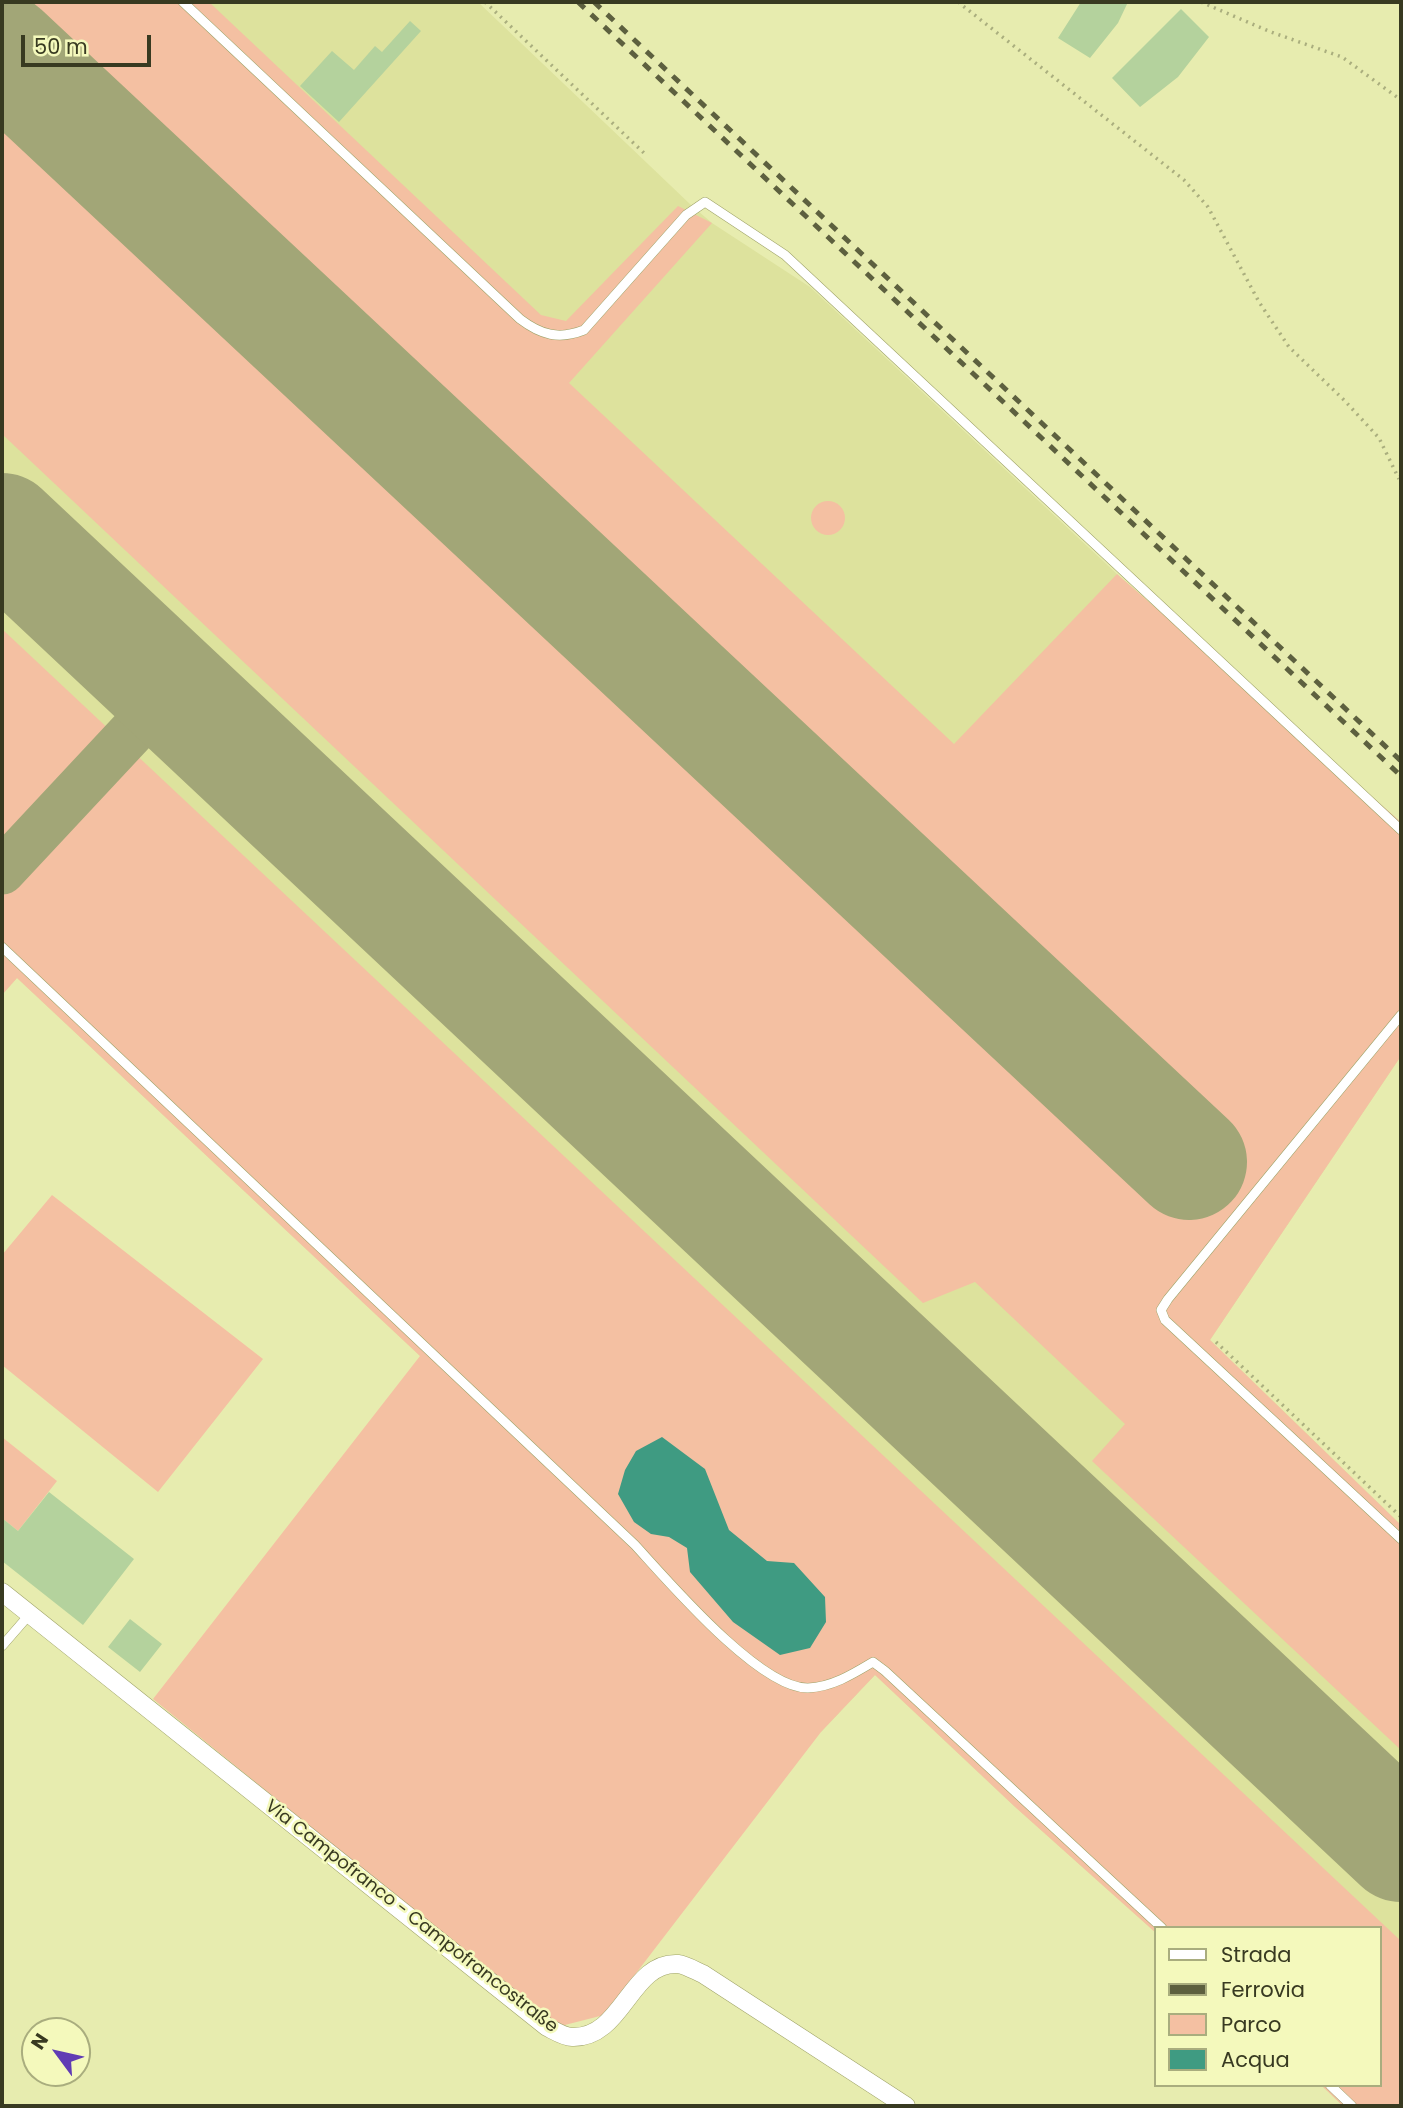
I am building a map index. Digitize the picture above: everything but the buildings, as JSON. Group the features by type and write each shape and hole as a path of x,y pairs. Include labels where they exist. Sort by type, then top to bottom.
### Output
{"street":[{"name":"Via Campofranco - Campofrancostraße","path":"2,1592 547,2027 569,2037 590,2035 607,2024 657,1968 680,1964 703,1974 906,2106"}],"lane":[{"path":"183,2 520,319 534,329 553,335 569,336 584,330 686,215 705,202 785,255 1401,830"},
{"path":"2,947 635,1545 678,1592 757,1667 783,1683 807,1688 834,1684 873,1662 1159,1926"},
{"path":"1401,1015 1161,1310 1165,1321 1401,1539"},
{"path":"2,1646 29,1615"},
{"path":"1332,2087 1352,2106"}],"path":[{"path":"485,2 644,153"},
{"path":"958,2 1184,180 1208,207 1259,302 1289,347 1345,401 1378,438 1401,479"},
{"path":"1201,2 1270,32 1342,57 1401,100"},
{"path":"1216,1342 1401,1517"}],"shaded area":[{"path":"2,2 478,2 691,205 712,223 810,287 1117,574 1401,822 1401,1056 1210,1340 1401,1525 1401,2106 1343,2106 1323,2087 1382,2087 1382,1926 1154,1926 1154,1931 1014,1806 875,1675 821,1732 17,978 2,995"}],"green space":[{"path":"2,2 209,2 541,315 566,321 678,206 712,223 569,383 954,744 1117,574 1401,822 1401,1056 1210,1340 1401,1525 1401,1750 1092,1461 1125,1424 975,1282 923,1303 2,434"},
{"path":"828,501 840,506 845,518 840,530 828,535 816,530 811,518 816,506"},
{"path":"2,629 1401,1941 1401,2106 1343,2106 1323,2087 1382,2087 1382,1926 1154,1926 1154,1931 1014,1806 875,1675 821,1732 604,2015 557,2027 153,1699 420,1356 17,978 2,995"},
{"path":"52,1195 263,1359 158,1492 2,1365 2,1255"},
{"path":"2,1437 57,1481 18,1531 2,1518"}],"water":[{"path":"662,1437 705,1469 729,1530 767,1561 794,1563 825,1597 826,1622 810,1648 780,1655 733,1622 690,1572 687,1548 669,1537 651,1534 634,1522 618,1494 625,1470 636,1451"}],"taxiway":[{"path":"2,871 171,690"}],"runway":[{"path":"2,52 1189,1162"},
{"path":"2,531 1401,1844"}],"railway":[{"path":"578,2 1401,776"},
{"path":"594,2 1401,761"}]}
